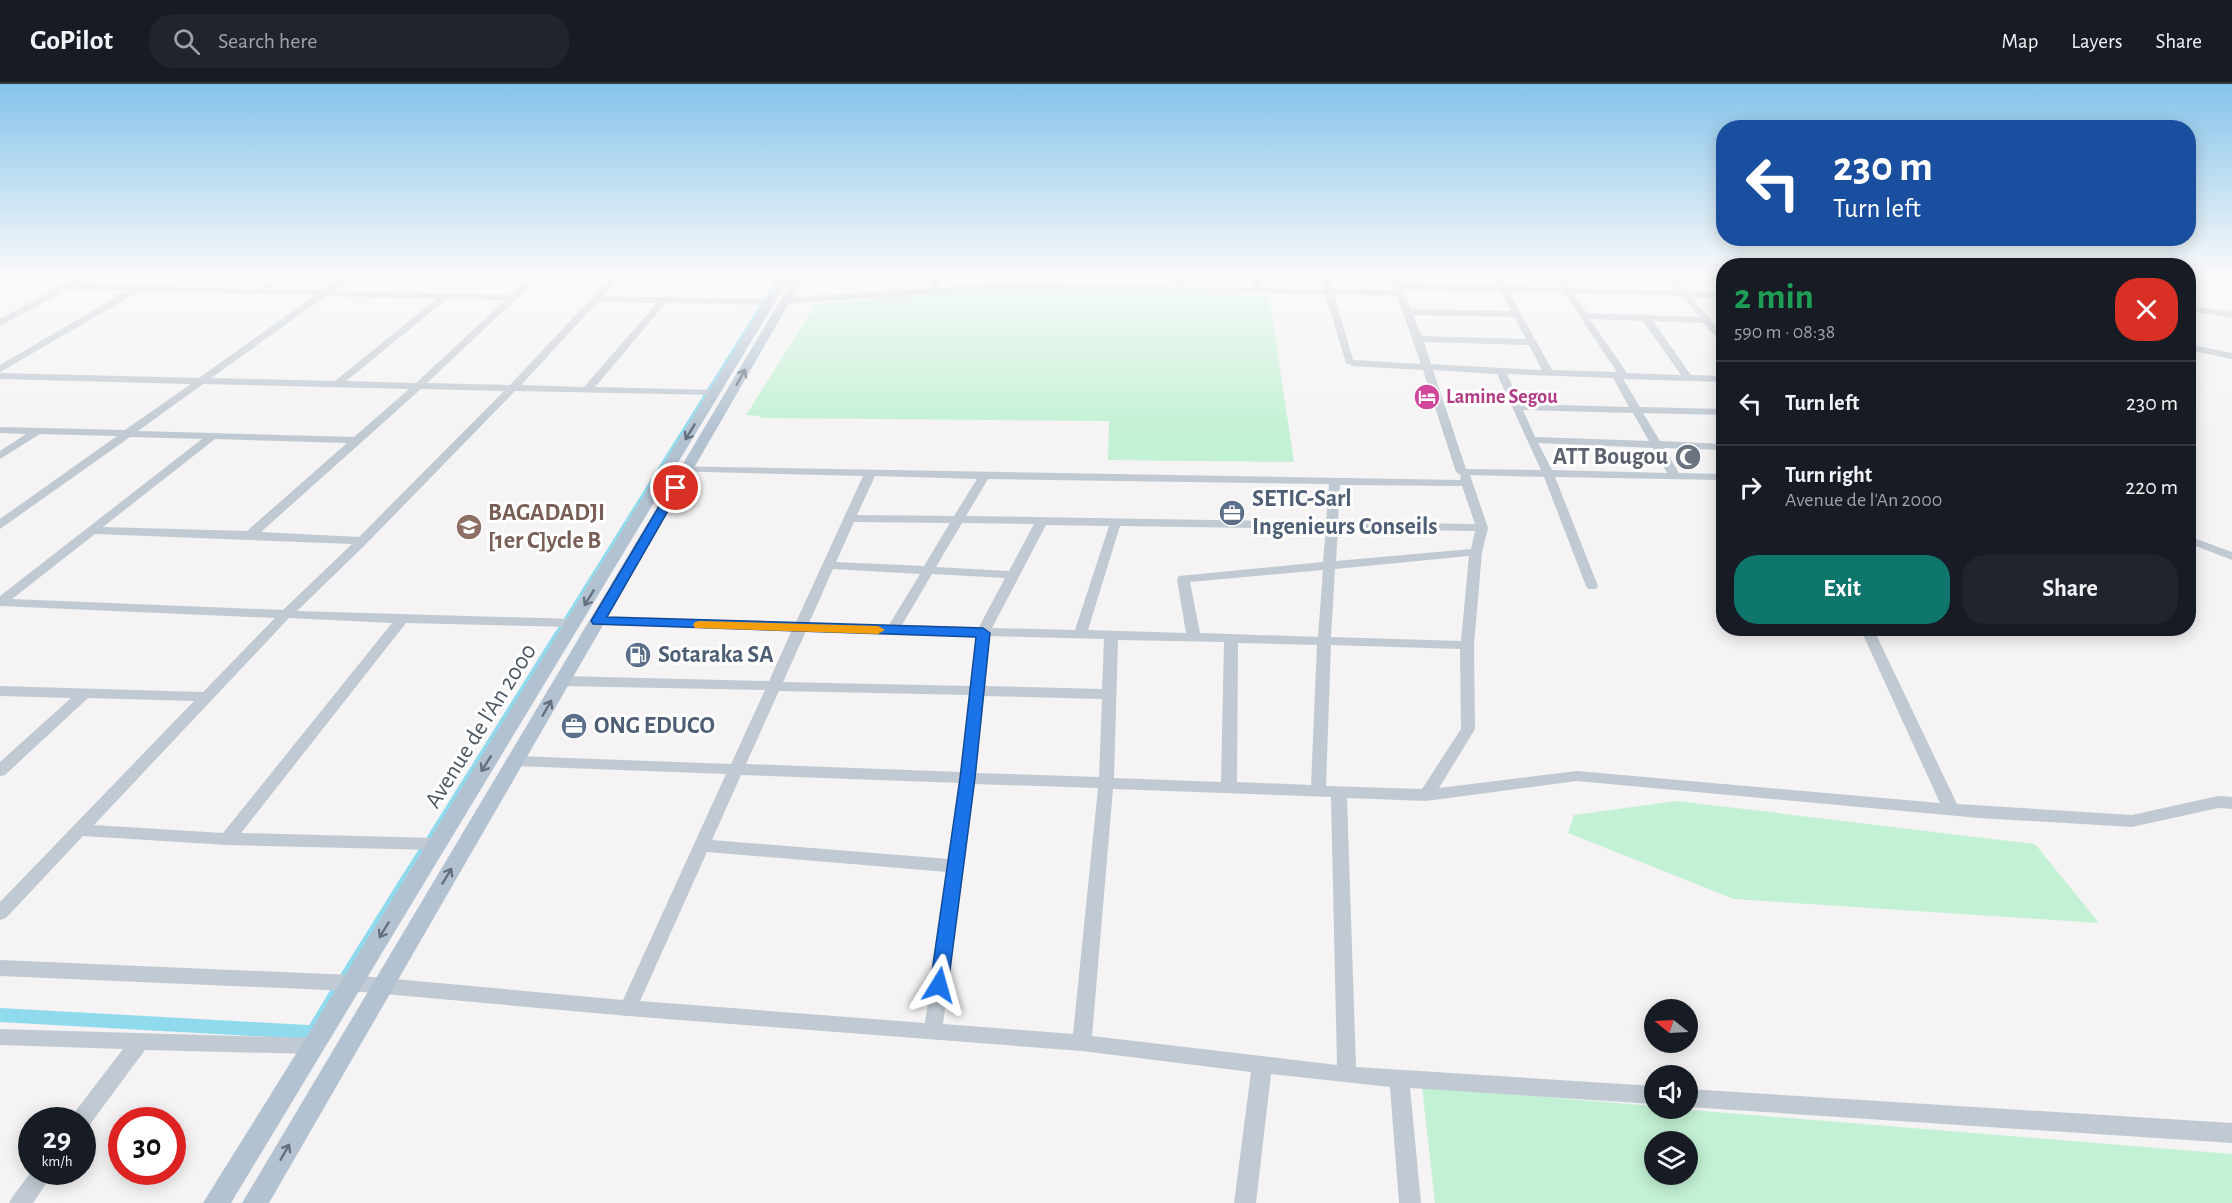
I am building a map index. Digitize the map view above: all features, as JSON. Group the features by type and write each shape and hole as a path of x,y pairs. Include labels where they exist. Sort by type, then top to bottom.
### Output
{"main road":[{"name":"Avenue de l'An 2000","path":"255,1203 598,621 678,468 714,393 761,326"},
{"name":"Avenue de l'An 2000","path":"216,1203 435,844 573,624 678,468 763,326"}],"street":[{"path":"0,369 73,326"},
{"path":"0,525 278,326"},
{"path":"337,384 408,326"},
{"path":"250,535 483,326"},
{"path":"0,913 285,615 362,541 571,326"},
{"path":"587,390 642,326"},
{"path":"1339,326 1349,361 1356,363 1427,368 1716,379"},
{"path":"1413,326 1482,528 1476,552 1467,645 1468,729 1426,795"},
{"path":"1523,326 1549,373"},
{"path":"1590,326 1620,375 1675,476"},
{"path":"1652,326 1688,377"},
{"path":"1418,339 1532,342"},
{"path":"2196,349 2232,356"},
{"path":"1501,371 1530,440 1548,474 1592,586"},
{"path":"0,376 714,393"},
{"path":"1516,406 1716,412"},
{"path":"0,430 357,440"},
{"path":"0,456 39,430"},
{"path":"0,602 212,436"},
{"path":"1530,440 1716,447"},
{"path":"678,468 870,474 1335,482 1548,474 1716,477"},
{"path":"628,1008 870,474"},
{"path":"892,631 984,476"},
{"path":"1318,791 1324,642 1335,482"},
{"path":"850,518 1482,528"},
{"path":"933,1032 968,778 983,633 1042,520"},
{"path":"1080,635 1116,521"},
{"path":"92,530 362,541"},
{"path":"2196,542 2232,556"},
{"path":"1194,638 1183,579 1476,552"},
{"path":"828,565 1012,575"},
{"path":"0,602 402,620 573,624"},
{"path":"227,838 402,620"},
{"path":"598,621 892,631 1467,645"},
{"path":"1082,1043 1106,783 1111,636"},
{"path":"1870,636 1951,809"},
{"path":"1229,787 1231,639"},
{"path":"562,681 1109,694"},
{"path":"0,691 206,697"},
{"path":"0,771 83,695"},
{"path":"515,761 1426,795 1577,776 1951,809 2132,821 2218,802 2232,803"},
{"path":"1339,791 1347,1075"},
{"path":"79,830 227,838 435,844"},
{"path":"702,845 955,866"},
{"path":"0,968 351,983 628,1008 1082,1043 1347,1075 1644,1094"},
{"path":"0,1037 312,1046"},
{"path":"91,1107 140,1041"},
{"path":"1245,1203 1262,1065"},
{"path":"1399,1079 1410,1203"},
{"path":"1698,1099 2232,1133"},
{"path":"20,1203 34,1185"}],"green space":[{"path":"802,326 1274,326 1294,462 1108,460 1109,421 760,418 761,416 746,415"},
{"path":"1677,801 2035,844 2099,923 1734,899 1568,833 1574,815"},
{"path":"1422,1087 1644,1105 1644,1119 1698,1119 1698,1111 2232,1154 2232,1203 1435,1203"}],"waterway":[{"path":"556,634 748,326"},
{"path":"427,841 557,633"},
{"path":"398,886 423,847"},
{"path":"341,978 399,885"},
{"path":"308,1032 335,987"},
{"path":"0,1015 308,1032"}],"slow traffic":[{"path":"699,625 878,630"}],"place":[{"name":"Lamine Segou","path":"1427,397"},
{"name":"ATT Bougou","path":"1688,457"},
{"name":"SETIC-Sarl Ingenieurs Conseils","path":"1232,513"},
{"name":"BAGADADJI [1er C]ycle B","path":"469,527"},
{"name":"Sotaraka SA","path":"638,655"},
{"name":"ONG EDUCO","path":"574,726"}],"route":[{"path":"676,488 598,621 983,633 968,778 939,985"}]}
